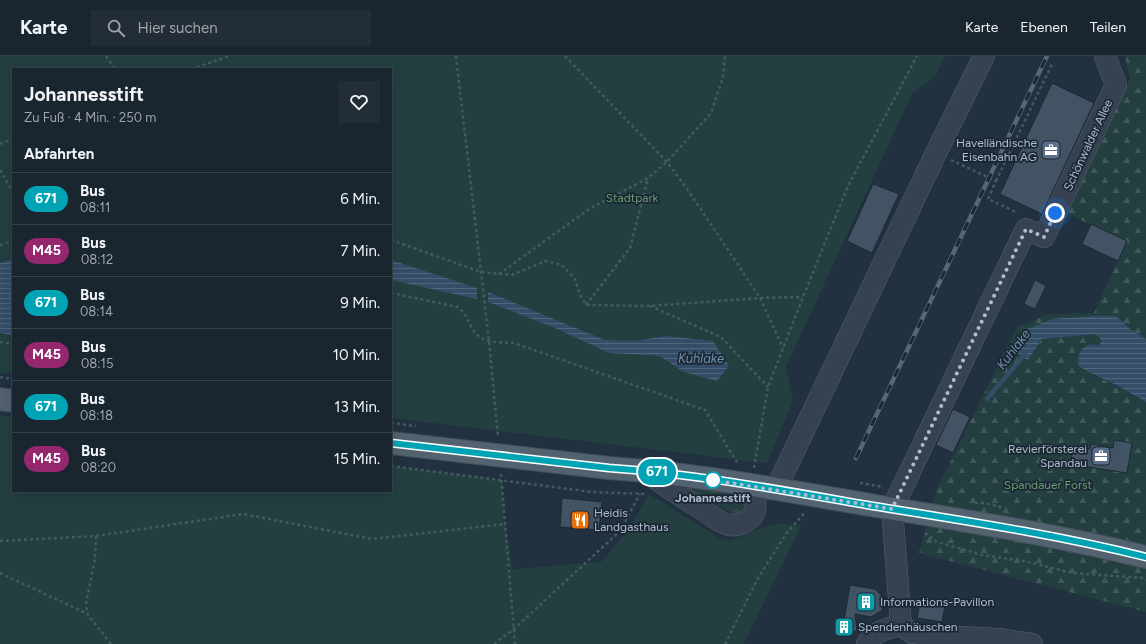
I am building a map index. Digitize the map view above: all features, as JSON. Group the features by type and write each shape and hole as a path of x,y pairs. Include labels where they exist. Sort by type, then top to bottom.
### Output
{"main road":[{"path":"0,399 12,401"},
{"path":"392,443 609,468 644,470 776,489 964,520 1104,546 1146,557"}],"street":[{"path":"776,489 936,153 984,56"},
{"name":"Schönwalder Allee","path":"892,509 1026,229 1044,237 1116,85 1105,56"},
{"path":"644,470 659,482 725,524 734,526 750,519 754,512 756,504 753,486"},
{"path":"892,509 902,625 926,643 962,637 998,639 1032,644"},
{"path":"868,644 874,634 883,629 902,625"}],"path":[{"path":"106,56 114,68"},
{"path":"194,68 229,56"},
{"path":"456,56 489,341 515,644"},
{"path":"565,56 667,162 690,193 760,298 783,348"},
{"path":"498,274 589,209 648,178 667,162 711,113 723,77 725,56"},
{"path":"753,486 754,466 768,387 848,186 917,56"},
{"path":"1022,215 988,199 1053,62"},
{"path":"0,144 12,138"},
{"path":"936,153 996,181"},
{"path":"0,170 12,190"},
{"path":"586,305 630,248 648,178"},
{"path":"392,240 481,272 512,275 546,261 562,265 575,279 580,295 586,305"},
{"path":"0,245 12,241"},
{"path":"392,293 458,307 464,312 473,330 479,336 489,341 514,343 705,410 738,464"},
{"path":"586,305 649,306 760,298 803,297"},
{"path":"649,306 721,337 768,387"},
{"path":"0,342 12,344"},
{"path":"0,377 12,379"},
{"path":"392,466 592,492 649,494"},
{"path":"494,644 514,628 620,531 640,494"},
{"path":"725,644 758,578 786,534 806,511"},
{"path":"0,541 96,536 243,514 372,539 505,524"},
{"path":"924,532 937,542 982,555 1024,561 1073,572 1143,578 1146,580"},
{"path":"96,536 95,558 86,604 88,614 111,644"},
{"path":"0,573 88,614"}],"green space":[{"name":"Stadtpark","path":"0,56 945,56 936,75 912,94 786,367 793,401 767,463 392,418 392,68 12,68 12,374 0,373"},
{"name":"Spandauer Forst","path":"1125,56 1146,56 1146,339 1129,328 1116,316 1042,339 1095,334 1101,342 1099,345 1084,348 1078,358 1079,365 1146,402 1146,612 919,553 936,491 1017,327 1049,314 1094,313 1127,241 1065,213 1130,80"},
{"path":"0,415 12,417 12,492 392,492 392,466 502,480 505,524 513,569 601,562 629,529 649,494 719,538 730,541 760,529 781,523 801,526 744,644 0,644"},
{"path":"685,484 740,493 744,497 745,508 737,515 733,514 685,487"}],"water":[{"path":"12,259 12,335 0,333 0,263"},
{"path":"392,260 477,288 477,299 392,280"},
{"name":"Kuhlake","path":"488,292 605,340 635,341 666,336 713,341 729,366 717,381 684,372 660,356 609,353 555,328 488,302"},
{"name":"Kuhlake","path":"1116,316 1129,328 1146,339 1146,402 1079,366 1078,360 1083,348 1090,345 1099,345 1101,342 1100,338 1095,334 1042,339 1028,360 1016,353 1026,330 1052,319"}],"building":[{"name":"Havelländische Eisenbahn AG","path":"1052,83 1094,103 1042,214 1000,194"},
{"path":"873,184 899,194 872,253 847,241"},
{"path":"1091,224 1127,241 1118,261 1082,244"},
{"path":"1035,280 1046,286 1035,309 1024,304"},
{"path":"953,409 970,417 953,453 936,445"},
{"name":"Revierförsterei Spandau","path":"1114,440 1132,443 1127,473 1070,464 1074,446 1090,449 1091,444 1113,448"},
{"name":"Heidis Landgasthaus","path":"562,498 602,502 599,530 560,527"},
{"name":"Informations-Pavillon","path":"850,585 875,589 883,597 885,605 881,611 871,617 855,614 857,631 842,633"},
{"path":"921,597 946,601 942,622 917,618"}],"waterway":[{"name":"Kuhlake","path":"987,399 1025,352"}],"railway":[{"path":"856,458 1047,56"}],"bus line":[{"name":"671","path":"392,443 609,468 644,470 753,486 892,509 921,512 1104,546 1146,557"}],"place":[{"name":"Havelländische Eisenbahn AG","path":"1051,150"},
{"name":"Revierförsterei Spandau","path":"1101,456"},
{"name":"Johannesstift","path":"713,480"},
{"name":"Heidis Landgasthaus","path":"580,520"},
{"name":"Informations-Pavillon","path":"866,602"},
{"name":"Spendenhäuschen","path":"844,627"}],"route":[{"path":"713,480 706,479 892,509 1026,229 1044,237 1055,213"}]}
